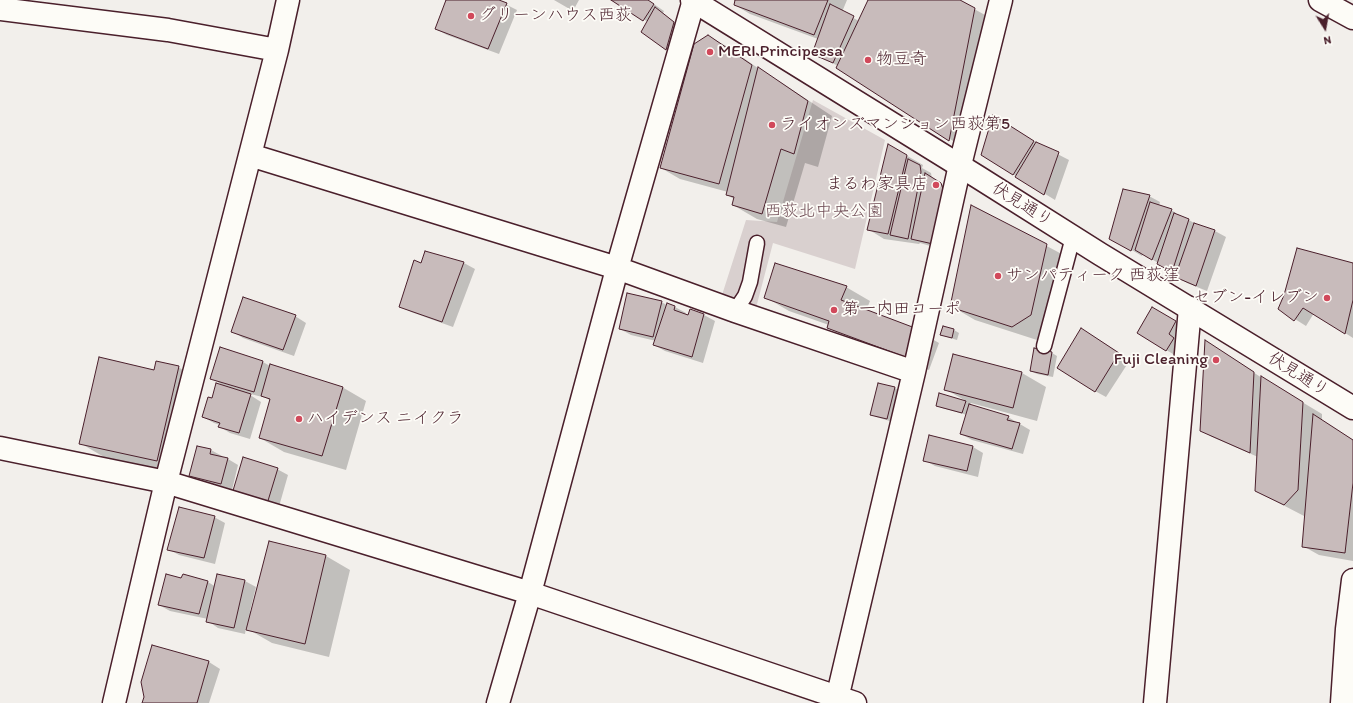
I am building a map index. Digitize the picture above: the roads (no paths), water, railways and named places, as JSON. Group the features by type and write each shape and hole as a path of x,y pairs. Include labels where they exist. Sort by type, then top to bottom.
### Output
{"street":[{"path":"2,0 0,9 168,30 277,50"},
{"path":"114,703 166,482 277,50 288,0"},
{"path":"498,703 530,593 617,268 693,0"},
{"name":"伏見通り","path":"693,0 960,165 1073,237 1353,408"},
{"path":"0,448 166,482 530,593 843,701 960,165 1001,0"},
{"path":"1320,0 1353,18"},
{"path":"250,155 617,268 735,311 914,372"},
{"path":"1155,703 1190,308"},
{"path":"1342,703 1347,629 1353,580"}],"lane":[{"path":"1044,346 1073,237"},
{"path":"735,311 746,296 757,243"}],"place":[{"name":"グリーンハウス西荻","path":"471,16"},
{"name":"MERI Principessa","path":"710,52"},
{"name":"物豆奇","path":"868,60"},
{"name":"ライオンズマンション西荻第5","path":"772,125"},
{"name":"まるわ家具店","path":"936,185"},
{"name":"サンパティーク 西荻窪","path":"998,276"},
{"name":"セブン-イレブン","path":"1327,298"},
{"name":"第一内田コーポ","path":"834,310"},
{"name":"Fuji Cleaning","path":"1216,360"},
{"name":"ハイデンス ニイクラ","path":"299,419"}],"park label":[{"name":"西荻北中央公園","path":"824,212"}]}
